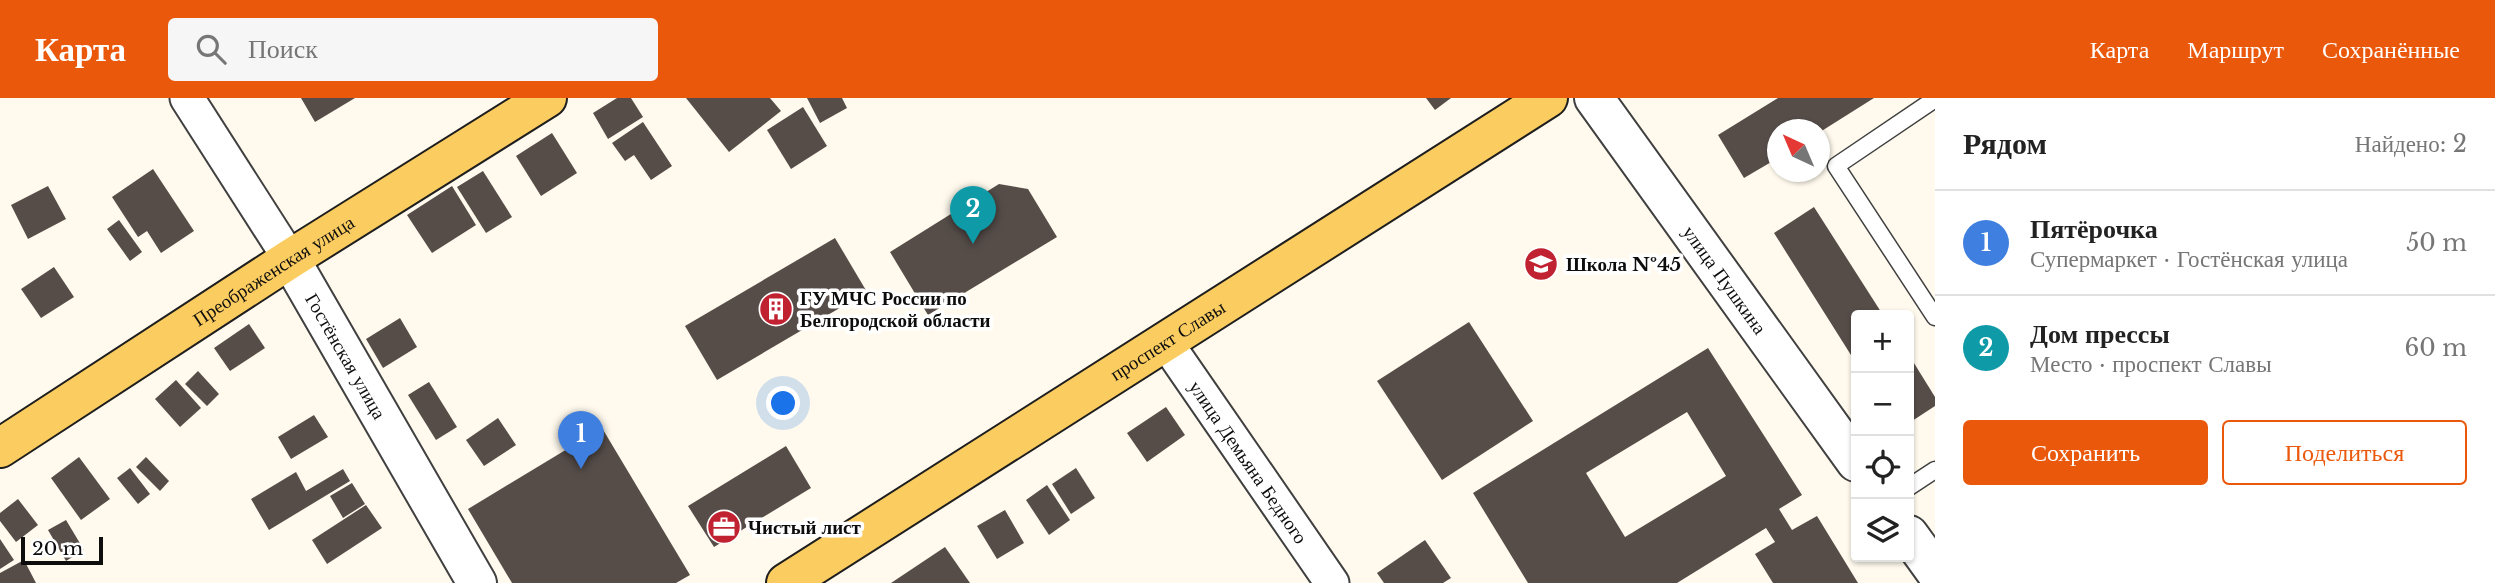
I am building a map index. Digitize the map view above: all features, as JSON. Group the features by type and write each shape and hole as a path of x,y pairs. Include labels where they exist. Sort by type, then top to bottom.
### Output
{"main road":[{"name":"Преображенская улица","path":"0,448 290,259 547,98"},
{"name":"проспект Славы","path":"786,583 1548,98"}],"street":[{"name":"Гостёнская улица","path":"187,98 290,259 477,583"},
{"name":"улица Пушкина","path":"1594,98 1851,455"},
{"name":"улица Демьяна Бедного","path":"1165,341 1332,583"},
{"path":"1914,542 1935,572"}],"lane":[{"path":"1935,99 1836,166 1935,317"},
{"path":"1914,484 1935,470"}],"building":[{"path":"301,98 355,98 315,122"},
{"path":"617,98 631,98 643,117 608,139 593,113"},
{"path":"686,98 770,98 781,111 729,152"},
{"path":"807,98 842,98 847,108 820,123"},
{"path":"1426,98 1451,98 1435,110"},
{"path":"1778,98 1874,98 1830,126 1830,119 1767,119 1767,164 1744,178 1718,135"},
{"path":"803,107 827,146 791,169 767,130"},
{"path":"643,122 672,166 651,180 634,155 625,161 612,143"},
{"path":"552,133 577,173 541,196 516,156"},
{"path":"153,169 194,231 161,253 147,231 138,237 112,197"},
{"path":"483,171 512,217 486,233 457,187"},
{"path":"999,184 1028,189 1057,237 928,315 890,252"},
{"path":"48,186 66,219 28,239 11,205"},
{"path":"452,186 476,225 432,253 407,215"},
{"path":"1814,207 1880,310 1851,310 1851,355 1774,233"},
{"path":"119,220 142,252 130,261 107,229"},
{"name":"ГУ МЧС России по Белгородской области","path":"835,238 867,292 717,380 685,326"},
{"path":"54,267 74,297 41,318 21,289"},
{"path":"400,318 417,347 383,368 366,339"},
{"path":"1469,322 1533,421 1442,480 1377,381"},
{"path":"249,324 265,348 230,371 214,348"},
{"path":"1708,348 1802,495 1779,509 1792,530 1817,516 1858,583 1773,583 1755,554 1775,542 1766,528 1677,583 1528,583 1473,493","holes":["1687,412 1726,476 1625,537 1586,473"]},
{"path":"1914,363 1935,397 1935,406 1914,420"},
{"path":"198,371 219,394 207,406 185,384"},
{"path":"176,380 201,408 180,427 155,399"},
{"path":"429,382 457,427 436,440 408,395"},
{"path":"1166,407 1185,435 1147,462 1127,433"},
{"path":"314,415 328,437 291,459 278,437"},
{"path":"498,418 516,445 484,466 466,440"},
{"path":"602,428 690,575 676,583 512,583 468,509"},
{"path":"786,446 811,488 714,547 688,506"},
{"path":"79,457 110,499 81,520 51,478"},
{"path":"146,457 169,481 160,491 136,467"},
{"path":"130,468 150,494 138,504 117,478"},
{"path":"1076,468 1095,498 1071,514 1052,484"},
{"path":"343,469 350,481 269,530 251,499 296,472 306,491"},
{"path":"352,483 365,504 343,518 330,496"},
{"path":"1047,485 1070,520 1049,535 1026,500"},
{"path":"18,499 38,525 16,542 0,521 0,513"},
{"path":"366,505 382,528 327,564 312,540"},
{"path":"1005,510 1024,543 997,559 977,526"},
{"path":"66,520 84,550 66,561 48,530"},
{"path":"0,539 14,560 0,569"},
{"path":"1425,540 1451,578 1443,583 1384,583 1377,573"},
{"path":"945,547 970,583 891,583"},
{"path":"24,560 36,583 0,583 0,573"}],"place":[{"name":"Дом прессы","path":"973,244"},
{"name":"Школа №45","path":"1541,264"},
{"name":"ГУ МЧС России по Белгородской области","path":"776,309"},
{"name":"Пятёрочка","path":"581,469"},
{"name":"Чистый лист","path":"724,527"}]}
